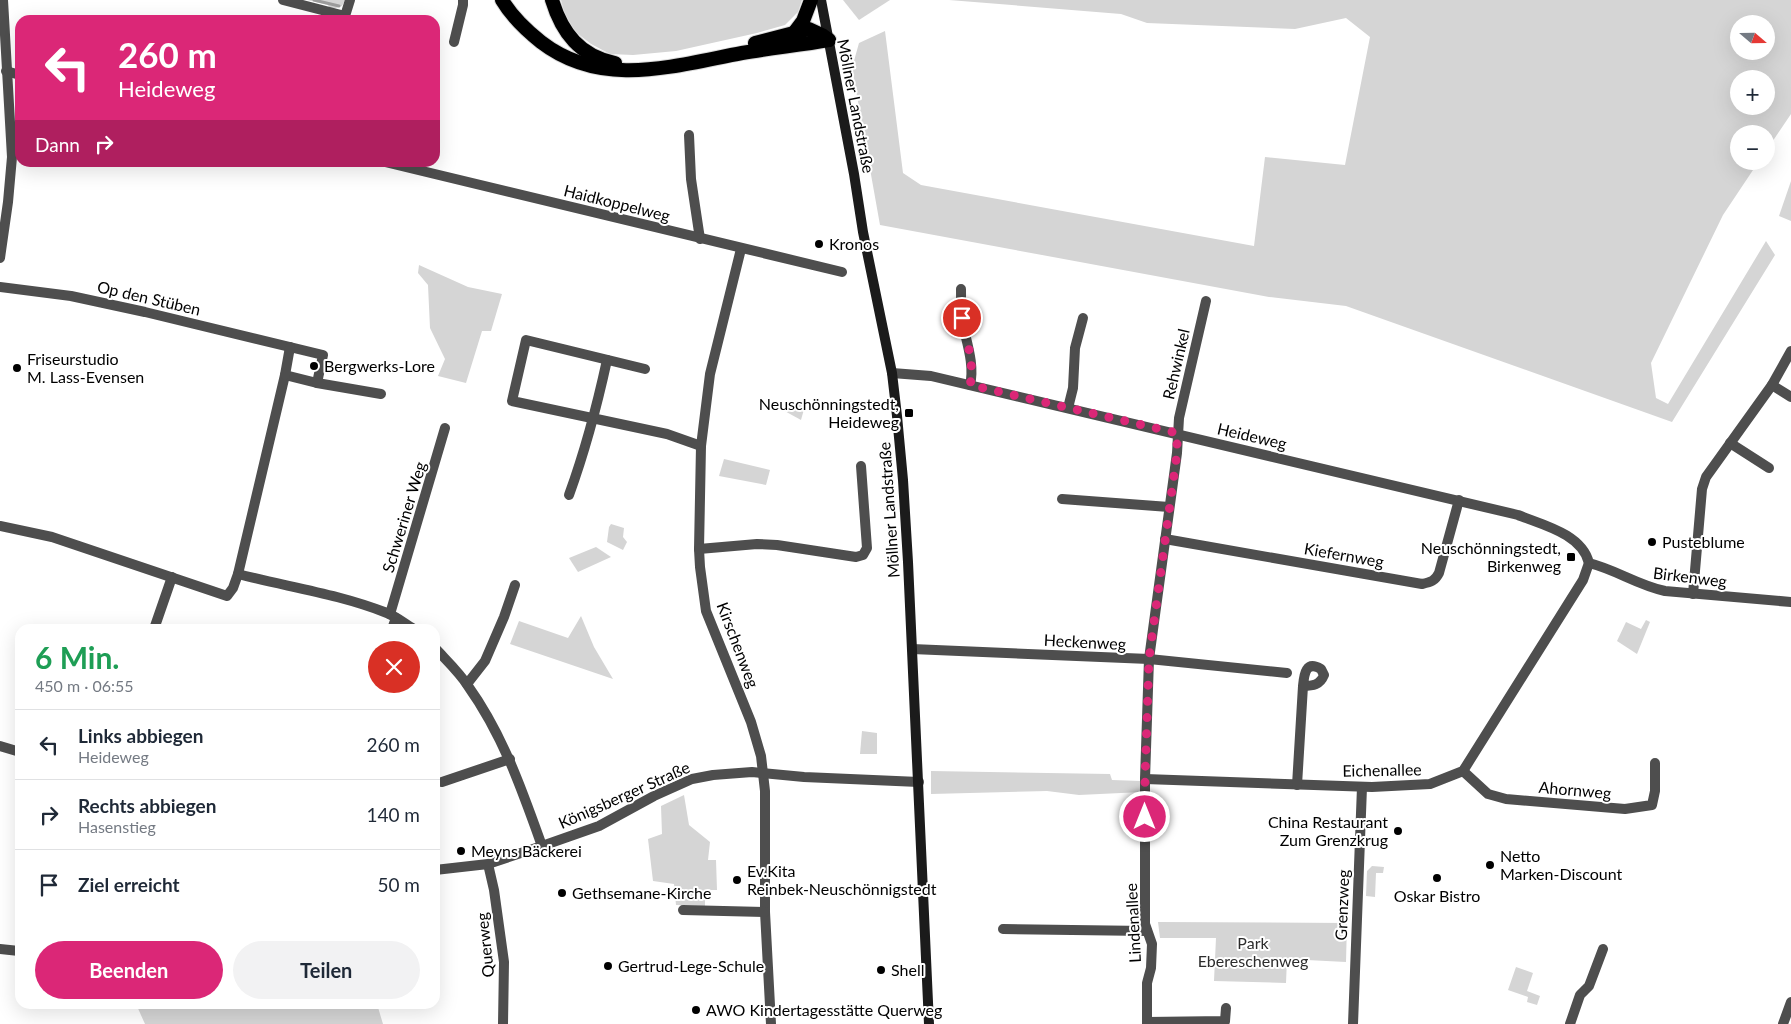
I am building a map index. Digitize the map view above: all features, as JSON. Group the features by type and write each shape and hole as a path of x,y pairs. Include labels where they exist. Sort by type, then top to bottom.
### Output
{"highway":[{"path":"502,0 512,15 549,48 575,61 608,70 648,70 829,40"},
{"path":"552,0 564,29 577,44 599,58 624,65 654,64 701,56 809,29 822,34 829,40"},
{"path":"794,32 803,21 811,0"}],"main road":[{"name":"Möllner Landstraße","path":"821,0 863,232 892,373 903,480 919,782 929,1024"}],"street":[{"path":"0,258 4,203 11,170 12,139 2,34 2,0"},
{"path":"283,0 341,15"},
{"path":"345,15 350,0"},
{"path":"454,42 463,0"},
{"path":"6,71 15,74"},
{"path":"689,135 692,179 700,238"},
{"name":"Haidkoppelweg","path":"406,167 842,272"},
{"name":"Kirschenweg","path":"741,249 717,339 710,374 701,446 699,549 706,611 752,722 761,756 770,1024"},
{"name":"Op den Stüben","path":"0,287 71,296 323,355 317,383"},
{"path":"961,289 962,318 971,364 972,376 970,385"},
{"name":"Rehwinkel","path":"1177,433 1206,301"},
{"path":"1068,408 1073,388 1075,348 1083,318"},
{"path":"645,368 526,340 512,401 666,434 701,446"},
{"path":"0,526 52,536 227,596 234,588 238,574 290,347"},
{"path":"1694,594 1702,489 1706,477 1772,385 1791,351"},
{"path":"569,495 584,456 607,360"},
{"name":"Heideweg","path":"892,373 931,376 1518,515 1570,538 1582,547 1587,554 1589,563"},
{"path":"284,375 317,383 381,394"},
{"path":"1772,385 1791,397"},
{"name":"Schweriner Weg","path":"392,624 445,428"},
{"name":"Lindenallee","path":"1177,433 1177,453 1149,659 1145,779 1146,924 1152,944 1151,968 1147,984 1147,1023 1225,1021 1226,1008"},
{"path":"1730,443 1769,468"},
{"path":"699,549 777,544 856,557 863,555 867,548 861,466"},
{"path":"1062,499 1169,507"},
{"name":"Kiefernweg","path":"1166,539 1422,584 1432,582 1439,573 1459,500"},
{"path":"1464,771 1583,580 1589,563"},
{"name":"Birkenweg","path":"1589,563 1607,567 1647,588 1791,602"},
{"path":"238,574 344,599 393,616 406,624"},
{"path":"156,624 172,577"},
{"path":"467,684 485,661 504,617 515,585"},
{"name":"Heckenweg","path":"912,648 1149,659 1287,672"},
{"path":"440,654 467,684 489,717 521,785 542,846"},
{"path":"1298,785 1303,686"},
{"path":"0,746 15,750"},
{"path":"442,782 510,759"},
{"name":"Ahornweg","path":"1464,771 1474,783 1488,794 1506,799 1625,809 1652,805 1655,791 1656,764"},
{"name":"Eichenallee","path":"1145,779 1362,787 1430,784 1464,771"},
{"name":"Königsberger Straße","path":"440,869 488,864 542,846 599,826 654,796 692,779 713,775 739,772 919,782"},
{"name":"Grenzweg","path":"1353,1024 1362,787"},
{"name":"Querweg","path":"488,864 494,890 504,962 503,1024"},
{"path":"682,910 765,912"},
{"path":"1003,929 1147,931"},
{"path":"0,948 15,949"},
{"path":"1570,1024 1580,995 1589,986 1603,949"},
{"path":"1783,1024 1791,1002"}],"green space":[{"path":"307,0 345,0 342,6 330,10 328,5"},
{"path":"561,0 802,0 798,12 785,25 676,51 633,55 610,54 591,44 573,30 565,16"},
{"path":"843,0 890,0 859,20"},
{"path":"949,0 1791,0 1791,114 1775,138 1775,125 1730,125 1730,170 1753,170 1723,215 1651,363 1656,398 1668,404 1766,241 1775,255 1672,422 1346,306 1269,297 880,225 852,68 859,43 885,31 903,173 921,185 1254,246 1265,157 1345,165 1370,37 1346,18 1295,29 1147,23 1121,14"},
{"path":"1791,181 1791,221 1779,216"},
{"path":"419,265 468,287 502,294 491,331 482,331 466,383 438,376 445,359 430,328 428,285 418,273"},
{"path":"806,402 801,420 770,403"},
{"path":"724,459 770,470 766,485 719,476"},
{"path":"611,524 624,528 623,537 627,542 623,550 607,542"},
{"path":"596,547 611,557 578,572 569,558"},
{"path":"581,616 594,647 613,679 510,644 519,621 568,638"},
{"path":"1646,620 1650,622 1637,654 1617,641 1626,622 1641,629"},
{"path":"862,731 877,733 877,754 860,754"},
{"path":"931,771 1110,774 1112,780 1141,781 1142,792 1079,795 1047,791 931,794"},
{"path":"684,795 689,825 710,842 708,860 716,860 717,890 705,890 705,906 676,905 674,884 653,881 648,839 662,834 661,806"},
{"path":"1372,866 1384,867 1383,873 1376,873 1375,897 1366,896 1367,871"},
{"name":"Park Ebereschenweg","path":"1158,922 1347,923 1346,962 1287,959 1286,983 1214,981 1216,938 1160,938"},
{"path":"1516,967 1533,973 1527,991 1540,996 1537,1005 1527,1002 1528,997 1508,990"},
{"path":"138,1009 378,1009 383,1024 145,1024"}],"waterway":[{"path":"314,0 339,6"}],"place":[{"name":"Kronos","path":"819,244"},
{"name":"Bergwerks-Lore","path":"314,366"},
{"name":"Friseurstudio M. Lass-Evensen","path":"17,368"},
{"name":"Neuschönningstedt, Heideweg","path":"909,413"},
{"name":"Pusteblume","path":"1652,542"},
{"name":"Neuschönningstedt, Birkenweg","path":"1571,557"},
{"name":"China Restaurant Zum Grenzkrug","path":"1398,831"},
{"name":"Meyns Bäckerei","path":"461,851"},
{"name":"Netto Marken-Discount","path":"1490,865"},
{"name":"Oskar Bistro","path":"1437,878"},
{"name":"Ev.Kita Reinbek-Neuschönnigstedt","path":"737,880"},
{"name":"Gethsemane-Kirche","path":"562,893"},
{"name":"Gertrud-Lege-Schule","path":"608,966"},
{"name":"Shell","path":"881,970"},
{"name":"AWO Kindertagesstätte Querweg","path":"696,1010"}],"route":[{"path":"962,318 971,364 972,376 970,385 1177,433 1177,453 1149,659 1145,817"}]}
